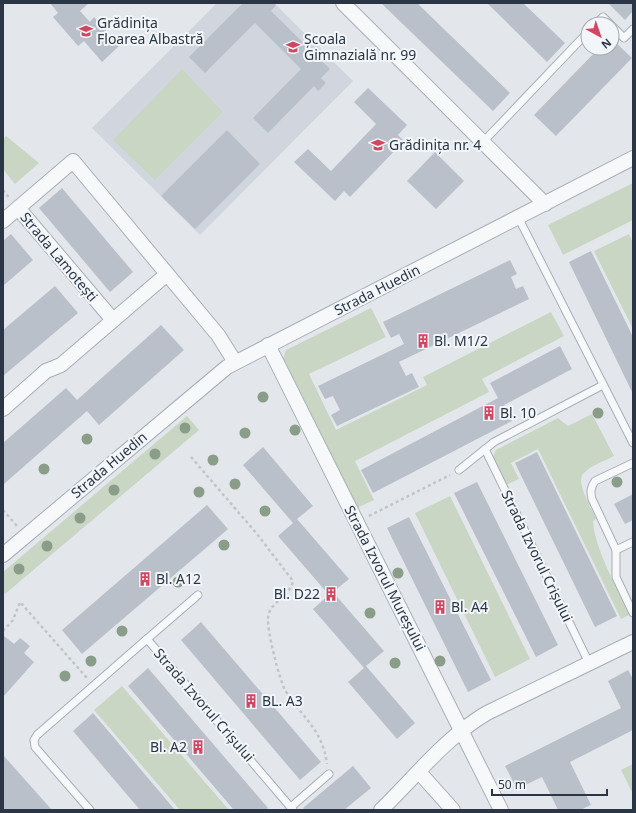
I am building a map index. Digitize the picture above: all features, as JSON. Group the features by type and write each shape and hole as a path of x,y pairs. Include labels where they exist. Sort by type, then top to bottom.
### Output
{"street":[{"path":"343,3 545,204"},
{"name":"Strada Huedin","path":"3,555 216,375 235,362 633,158"},
{"path":"18,208 73,161 218,335 235,362"},
{"name":"Strada Lamotești","path":"3,221 18,208 113,320"},
{"path":"3,409 46,371 61,365 167,274"},
{"name":"Strada Izvorul Mureșului","path":"268,345 501,810"},
{"path":"381,810 460,730 487,713 633,642"},
{"path":"420,772 453,810"}],"lane":[{"path":"620,34 624,38 633,29"},
{"path":"483,142 580,40"},
{"path":"518,217 633,443"},
{"path":"459,470 494,442 604,385"},
{"name":"Strada Izvorul Crișului","path":"485,449 589,663"},
{"path":"633,463 595,481 592,486 592,499 616,550 616,577 633,613"},
{"path":"616,550 633,542"},
{"path":"147,639 198,595"},
{"name":"Strada Izvorul Crișului","path":"90,810 35,747 34,740 36,735 147,639 292,808"},
{"path":"292,808 329,774"}],"path":[{"path":"191,457 257,534 293,581 292,588 271,609 268,620 281,681 290,697 322,740 329,774"},
{"path":"357,522 459,470"},
{"path":"3,510 26,536"},
{"path":"3,631 13,620 20,602 93,686"}],"shaded area":[{"name":"Școala Gimnazială nr. 99","path":"217,3 274,3 353,81 200,235 92,128"}],"green space":[{"path":"182,69 223,112 155,180 113,140"},
{"path":"6,136 39,163 15,184 3,169 3,139"},
{"path":"633,183 633,220 563,255 548,225"},
{"path":"629,234 633,243 633,329 594,251"},
{"path":"371,308 386,337 309,374 336,430 427,385 423,377 551,312 564,336 482,379 489,392 355,461 374,500 357,508 283,359 286,350"},
{"path":"592,414 614,456 586,471 581,478 581,483 585,496 596,518 593,522 602,557 629,615 621,619 538,449 511,463 519,479 506,485 493,457 496,450 558,418 568,426"},
{"path":"187,416 199,430 5,594 3,592 3,572"},
{"path":"450,496 530,659 495,677 415,513"},
{"path":"122,686 229,810 180,810 94,710"},
{"path":"633,764 633,792 632,792 621,770"}],"building":[{"name":"Grădinița Floarea Albastră","path":"50,3 89,3 80,11 90,22 94,17 119,46 102,62 84,41 78,46 53,17 58,13"},
{"path":"243,3 274,3 276,5 271,11 330,69 321,78 326,83 318,91 314,86 268,133 253,118 301,69 255,23 205,73 189,57"},
{"path":"417,3 510,93 493,111 382,4"},
{"path":"487,3 523,3 565,43 547,62"},
{"path":"608,3 633,3 633,11 625,20"},
{"path":"620,47 632,58 556,136 534,115 591,56 620,56"},
{"name":"Grădinița nr. 4","path":"368,88 407,125 398,135 404,141 350,197 344,191 335,201 294,162 308,149 331,171 376,124 354,102"},
{"path":"227,130 260,164 195,229 161,196"},
{"path":"435,152 464,181 436,209 407,181"},
{"path":"62,188 133,272 110,292 39,208"},
{"path":"11,234 33,260 3,286 3,241"},
{"path":"591,251 633,337 633,394 569,262"},
{"name":"Bl. M1/2","path":"510,260 517,274 511,277 516,289 523,286 529,299 399,362 406,376 412,373 419,387 337,426 331,415 340,410 333,396 325,399 318,386 404,344 399,334 391,338 383,322"},
{"path":"55,286 78,313 3,376 3,330"},
{"path":"161,325 184,350 99,425 87,411 4,484 3,443 66,388 77,400"},
{"name":"Bl. 10","path":"560,346 572,369 504,405 512,421 373,493 361,470 498,398 490,383"},
{"name":"Bl. D22","path":"263,447 313,506 297,519 349,579 333,592 384,651 366,666 415,723 397,739 348,682 364,668 313,609 329,595 278,536 293,523 243,465"},
{"path":"537,452 617,616 595,627 515,463"},
{"path":"477,482 558,645 536,657 454,493"},
{"path":"633,494 633,520 625,524 614,504"},
{"name":"Bl. A12","path":"207,505 228,529 82,654 62,630"},
{"name":"Bl. A4","path":"409,517 491,680 468,692 387,528"},
{"name":"BL. A3","path":"201,622 321,762 300,780 181,640"},
{"path":"4,636 14,644 20,638 30,646 24,653 34,662 3,697"},
{"name":"Bl. A2","path":"148,668 268,808 266,810 234,810 128,686"},
{"path":"628,670 633,679 633,730 570,762 591,805 580,810 558,810 542,777 517,789 505,766 621,708 608,681"},
{"path":"93,713 175,810 140,810 73,731"},
{"path":"3,755 52,810 3,810"},
{"path":"353,766 371,788 344,810 305,810 303,808"}],"place":[{"name":"Grădinița Floarea Albastră","path":"86,31"},
{"name":"Școala Gimnazială nr. 99","path":"293,47"},
{"name":"Grădinița nr. 4","path":"378,145"},
{"name":"Bl. M1/2","path":"423,341"},
{"name":"Bl. 10","path":"489,413"},
{"name":"Bl. A12","path":"145,579"},
{"name":"Bl. D22","path":"331,594"},
{"name":"Bl. A4","path":"440,607"},
{"name":"BL. A3","path":"251,701"},
{"name":"Bl. A2","path":"198,747"}]}
